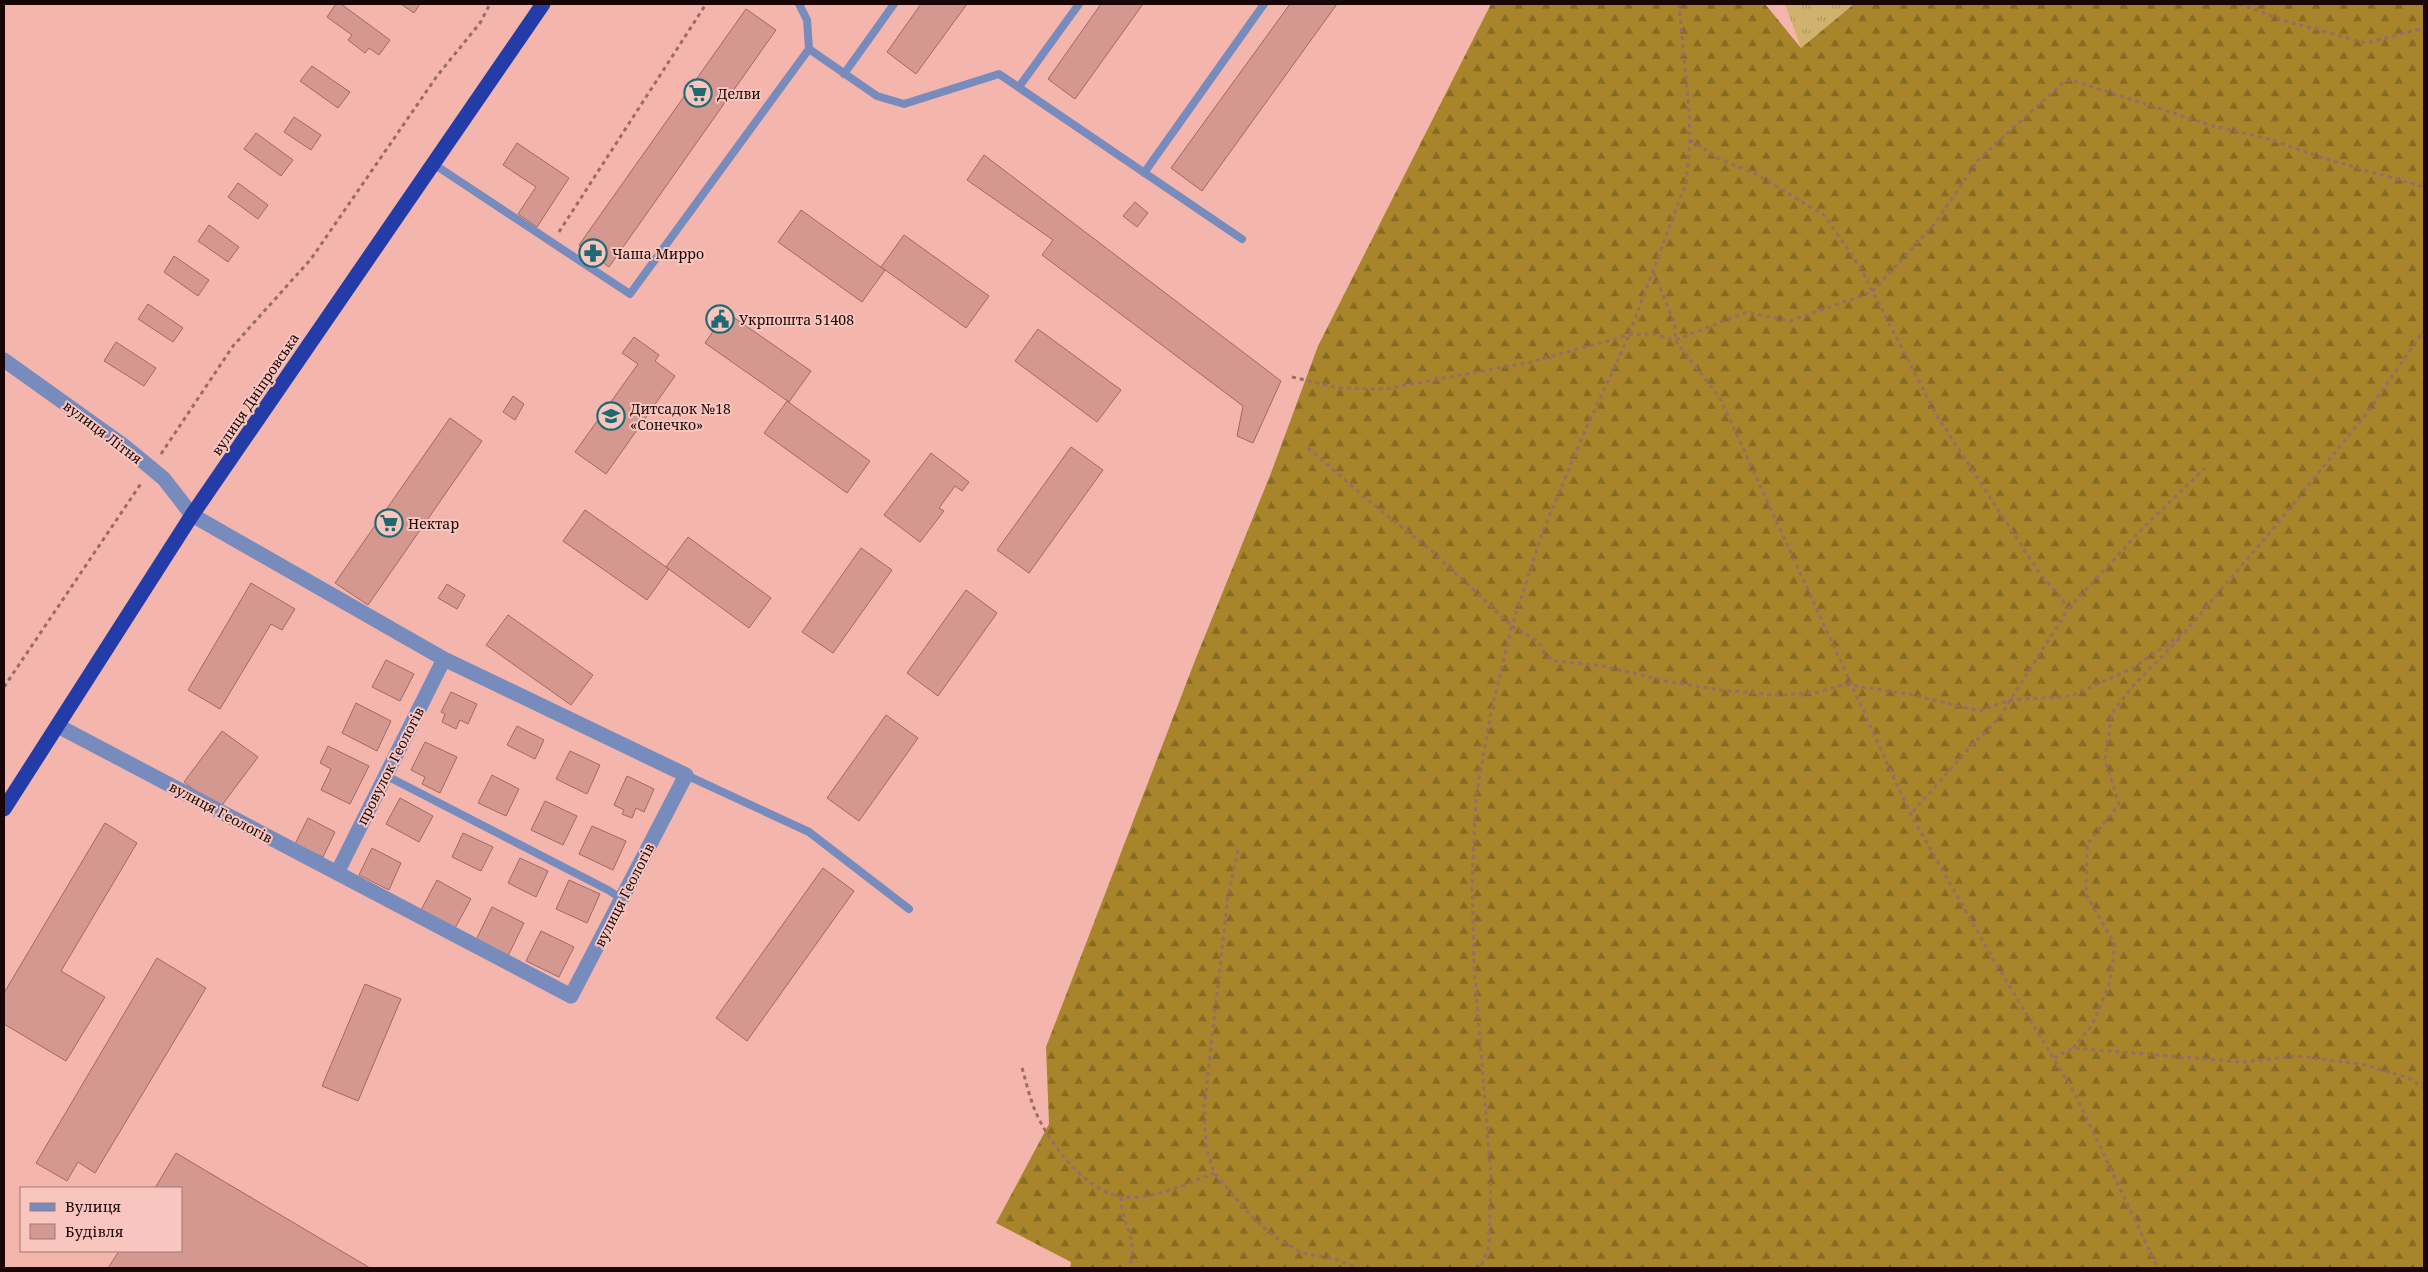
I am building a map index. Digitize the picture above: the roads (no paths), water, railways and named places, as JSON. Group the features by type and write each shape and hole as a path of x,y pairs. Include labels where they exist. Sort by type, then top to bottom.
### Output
{"highway":[{"name":"вулиця Дніпровська","path":"4,809 192,515 543,4"}],"street":[{"name":"вулиця Літня","path":"4,360 123,445 151,468 164,479 192,515"},
{"path":"192,515 444,659 686,775"},
{"name":"провулок Геологів","path":"337,873 444,659"},
{"name":"вулиця Геологів","path":"58,726 571,996 686,775"}],"lane":[{"path":"432,163 630,294 809,49 807,20 799,4"},
{"path":"844,74 894,4"},
{"path":"1019,87 1079,4"},
{"path":"1144,173 1264,4"},
{"path":"809,49 877,96 904,104 999,74 1242,239"},
{"path":"386,775 622,899"},
{"path":"686,775 810,832 909,909"}],"place":[{"name":"Делви","path":"698,93"},
{"name":"Чаша Мирро","path":"593,253"},
{"name":"Укрпошта 51408","path":"720,319"},
{"name":"Дитсадок №18 «Сонечко»","path":"611,416"},
{"name":"Нектар","path":"389,523"}]}
